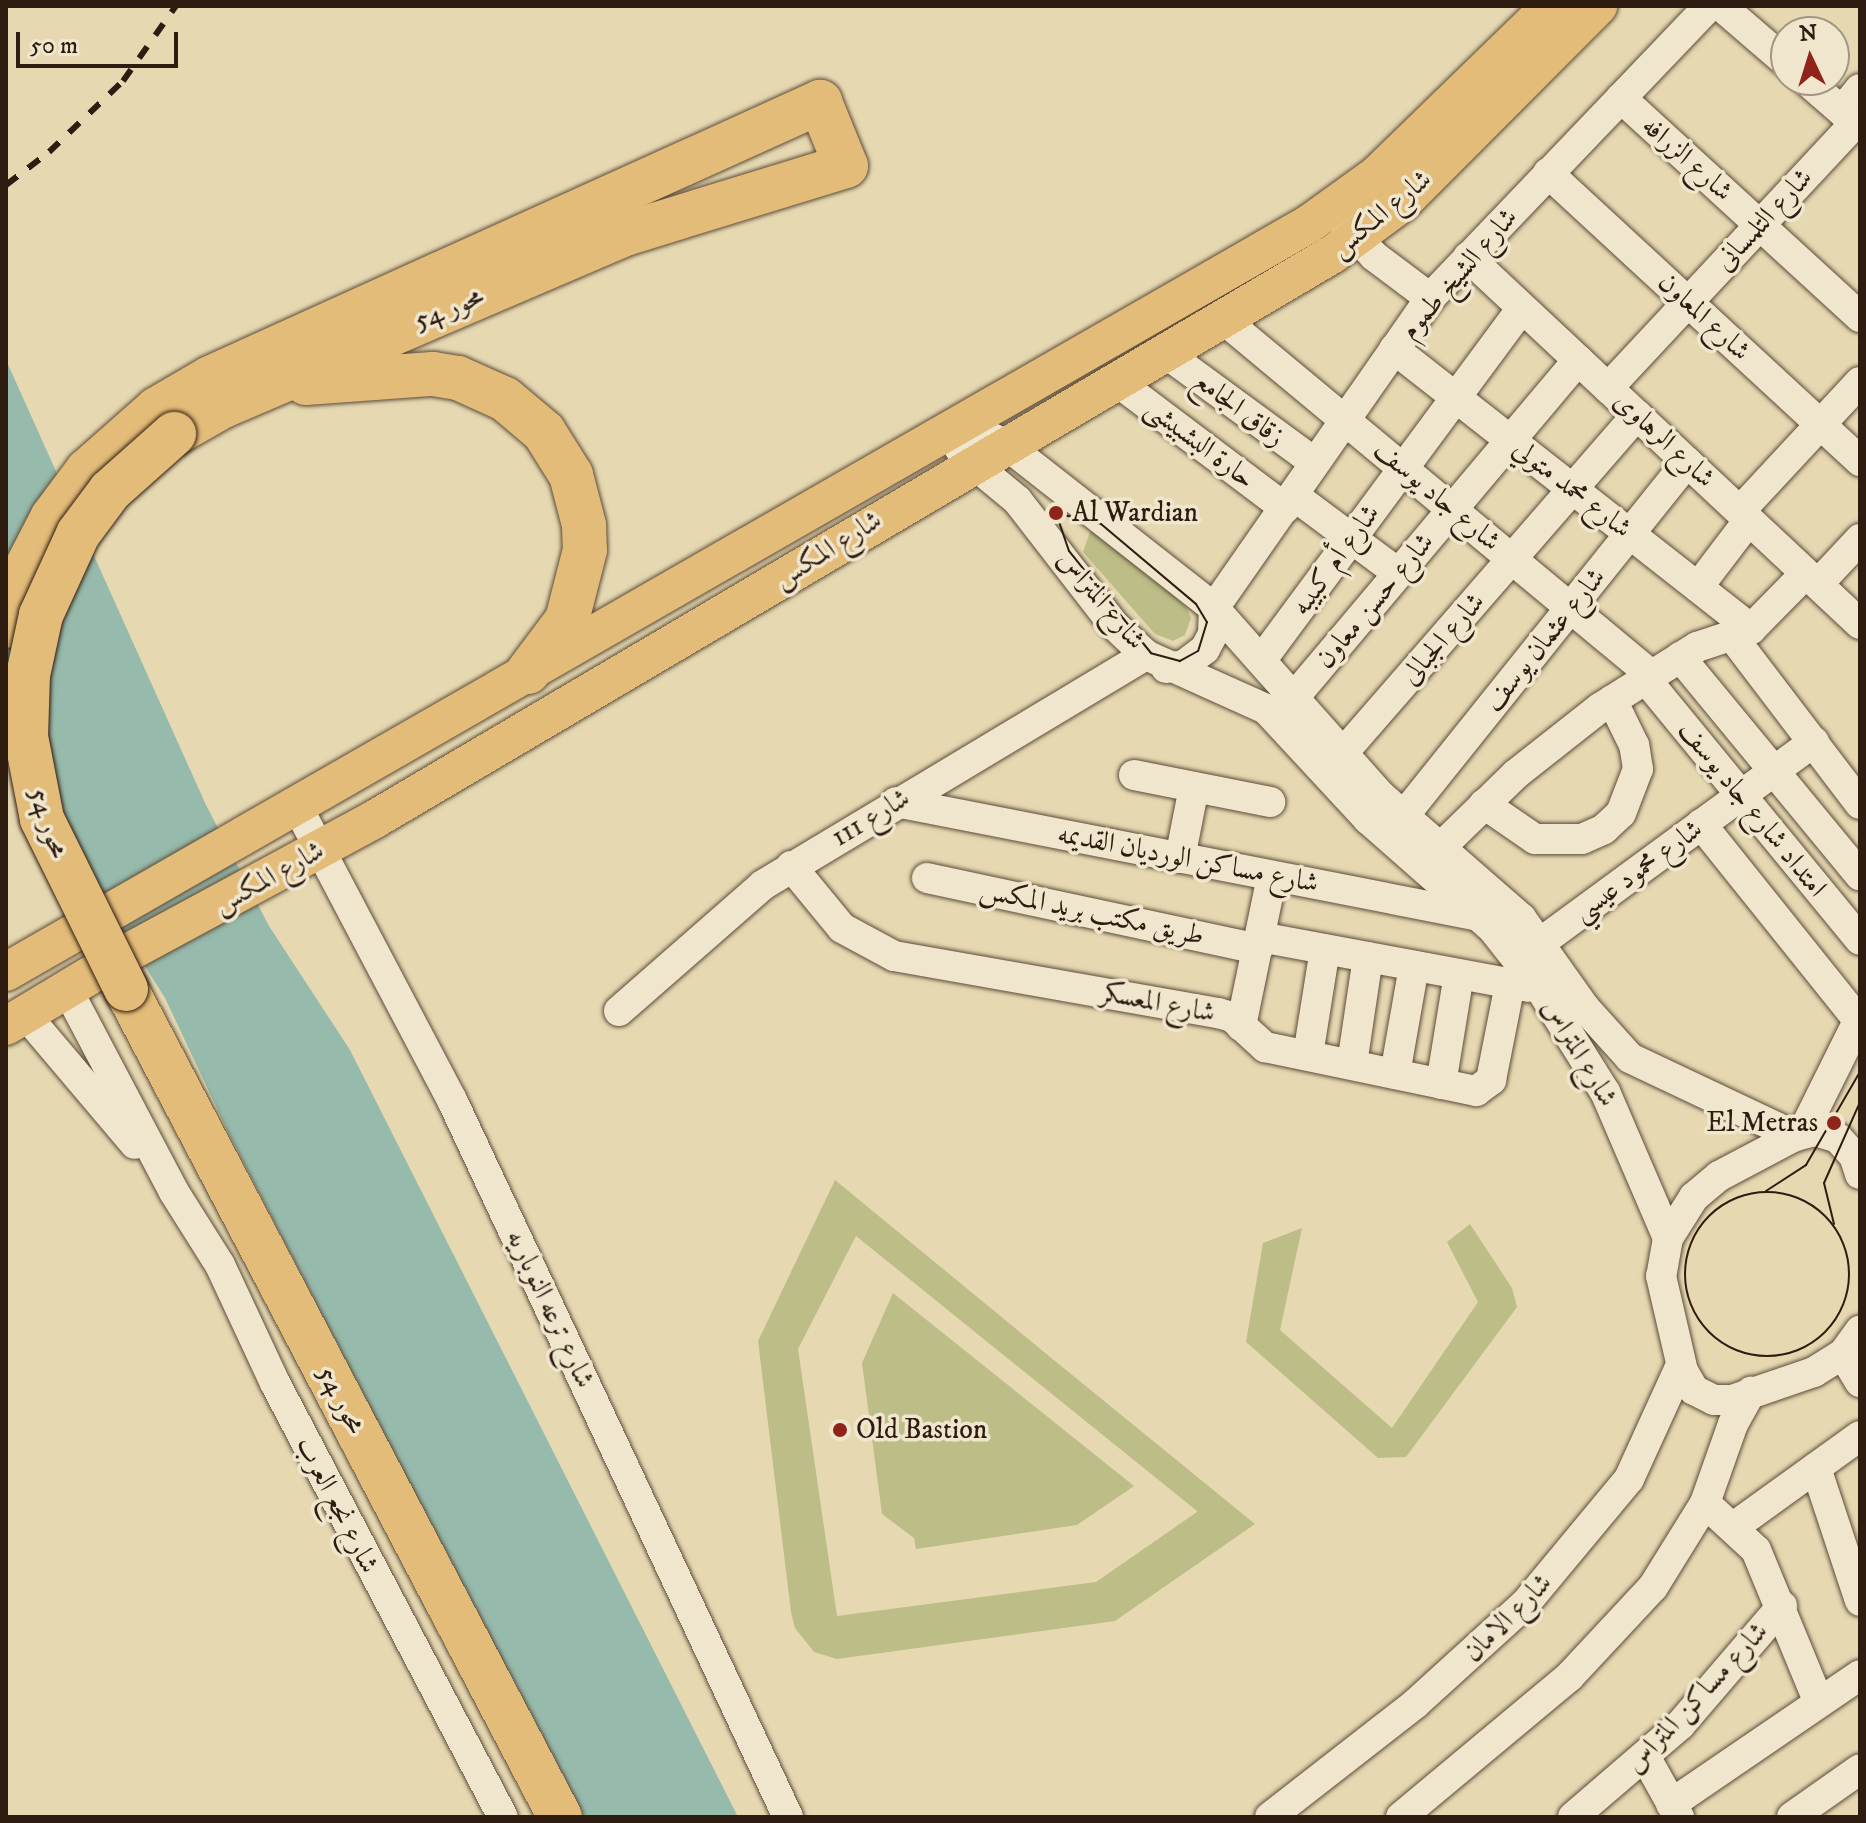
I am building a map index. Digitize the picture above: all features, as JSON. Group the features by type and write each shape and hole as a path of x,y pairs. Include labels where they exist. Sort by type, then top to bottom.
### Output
{"highway":[{"name":"محور 54","path":"6,626 23,574 52,518 98,460 165,422 268,386 625,234 846,166 820,102 210,378 165,422 78,534 41,615 28,675 26,737 42,819 106,983 529,1817"},
{"path":"268,386 433,374 505,399 544,432 571,475 585,550 567,620 528,672"},
{"name":"محور 54","path":"6,805 23,858 106,983 560,1817"}],"main road":[{"name":"شارع المكس","path":"6,972 264,828 528,672 1334,207 1377,175 1551,6"},
{"name":"شارع المكس","path":"16,1020 106,983 306,859 761,593 1005,444 1357,238 1402,203 1598,6"},
{"path":"736,552 761,593"}],"street":[{"name":"شارع الشيخ طموم","path":"1214,608 1430,298 1709,6"},
{"path":"1721,6 1770,48"},
{"path":"1829,96 1854,113"},
{"name":"شارع الزرافه","path":"1621,98 1860,317"},
{"name":"شارع التلمسانى","path":"1608,388 1760,225 1854,113"},
{"name":"شارع المعاون","path":"1548,173 1860,461"},
{"path":"1334,207 1357,238 1430,298"},
{"name":"شارع الرهاوى","path":"1468,257 1860,624"},
{"name":"شارع أم كبيبه","path":"1263,658 1522,308"},
{"name":"شارع جاد يوسف","path":"1223,319 1571,608 1647,675"},
{"name":"شارع محمد متولي","path":"1394,349 1698,587 1742,632 1814,742 1860,804"},
{"name":"زقاق الجامع","path":"1164,352 1315,463"},
{"name":"شارع حسن معاون","path":"1296,695 1578,360"},
{"name":"حارة البشبيشى","path":"1115,380 1289,501 1352,538 1398,573"},
{"path":"1698,587 1744,515 1860,382"},
{"name":"شارع الجبالى","path":"1343,753 1637,415"},
{"name":"شارع المتراس","path":"947,429 974,429 1005,444 1214,608 1263,658 1402,818 1496,892 1540,943 1616,1045 1645,1068 1799,1134 1828,1133 1858,1158"},
{"name":"شارع المتراس","path":"947,429 974,464 1017,500 1114,625 1156,662 1231,691 1274,715 1368,819 1480,916 1541,990 1590,1067 1634,1151 1668,1238"},
{"name":"شارع عثمان يوسف","path":"1402,818 1687,462"},
{"path":"1440,848 1484,804 1612,700 1647,675 1680,657 1742,632 1860,539"},
{"name":"شارع 111","path":"619,1011 715,923 791,866 896,802 1156,662 1184,665 1205,649 1215,625 1214,608"},
{"path":"1680,657 1860,875"},
{"name":"امتداد شارع جاد يوسف","path":"1647,675 1860,940"},
{"path":"1484,804 1535,839 1582,839 1604,829 1621,813 1638,769 1634,745 1612,700"},
{"name":"شارع محمود عيسي","path":"1540,943 1814,742"},
{"path":"1134,775 1270,802"},
{"path":"1180,858 1194,787"},
{"name":"شارع مساكن الورديان القديمه","path":"896,802 1480,916"},
{"name":"شارع ترعه النوباريه","path":"298,808 306,859 452,1100 788,1817"},
{"path":"1701,824 1859,1019 1799,1134 1705,1185 1668,1238 1661,1276 1681,1365 1688,1382 1708,1398 1732,1400 1814,1372 1851,1342 1860,1382"},
{"name":"شارع المعسكر","path":"791,866 842,928 894,956 1218,1013 1241,1026 1257,1044 1476,1091 1488,1086 1510,984"},
{"path":"1241,1026 1272,876"},
{"name":"طريق مكتب بريد المكس","path":"927,878 1258,943 1325,949 1541,990"},
{"path":"1308,1055 1325,949"},
{"path":"1352,1064 1368,957"},
{"path":"1395,1074 1414,966"},
{"path":"1441,1084 1459,974"},
{"name":"شارع نجع العرب","path":"106,983 174,1192"},
{"name":"شارع نجع العرب","path":"16,1020 174,1192 220,1265 275,1383 503,1817"},
{"path":"1590,1067 1616,1045"},
{"name":"شارع الامان","path":"1270,1817 1426,1695 1526,1603 1629,1479 1681,1365"},
{"path":"1401,1817 1569,1677 1653,1587 1705,1503 1733,1424 1751,1392"},
{"path":"1735,1526 1860,1436"},
{"path":"1816,1468 1860,1601"},
{"path":"1705,1503 1735,1526 1756,1550 1782,1606 1819,1703"},
{"name":"شارع مساكن المتراس","path":"1573,1817 1646,1758 1715,1687 1782,1606"},
{"path":"1646,1758 1675,1811 1860,1675"},
{"path":"1807,1812 1860,1769"}],"green space":[{"path":"1090,532 1105,533 1186,607 1191,618 1185,635 1173,641 1155,634 1083,552"},
{"path":"835,1180 1255,1524 1115,1621 837,1659 814,1652 795,1628 791,1612 758,1341","holes":["856,1236 1197,1511 1096,1582 837,1616 798,1349"]},
{"path":"1470,1224 1512,1288 1517,1307 1406,1457 1378,1458 1246,1342 1263,1243 1302,1228 1280,1330 1392,1428 1478,1302 1447,1242"},
{"path":"893,1293 1134,1486 1077,1525 916,1549 914,1538 882,1514 862,1363"}],"shaded area":[{"path":"6,360 206,805 269,926 350,1050 738,1817 581,1817 230,1136 165,998 6,745"}],"tram line":[{"path":"1056,513 1101,524 1196,604 1207,622 1198,651 1180,661 1151,653 1069,551 1056,513"},
{"path":"1766,1191 1806,1165 1860,1072"},
{"path":"1834,1224 1824,1183 1860,1102"},
{"path":"1767,1192 1798,1199 1825,1216 1842,1243 1849,1274 1842,1305 1825,1332 1798,1349 1767,1356 1736,1349 1709,1332 1692,1305 1685,1274 1692,1243 1709,1216 1736,1199 1767,1192"}],"railway":[{"path":"6,185 49,152 123,81 176,6"}],"place":[{"name":"Al Wardian","path":"1056,513"},
{"name":"El Metras","path":"1834,1123"},
{"name":"Old Bastion","path":"840,1430"}]}
